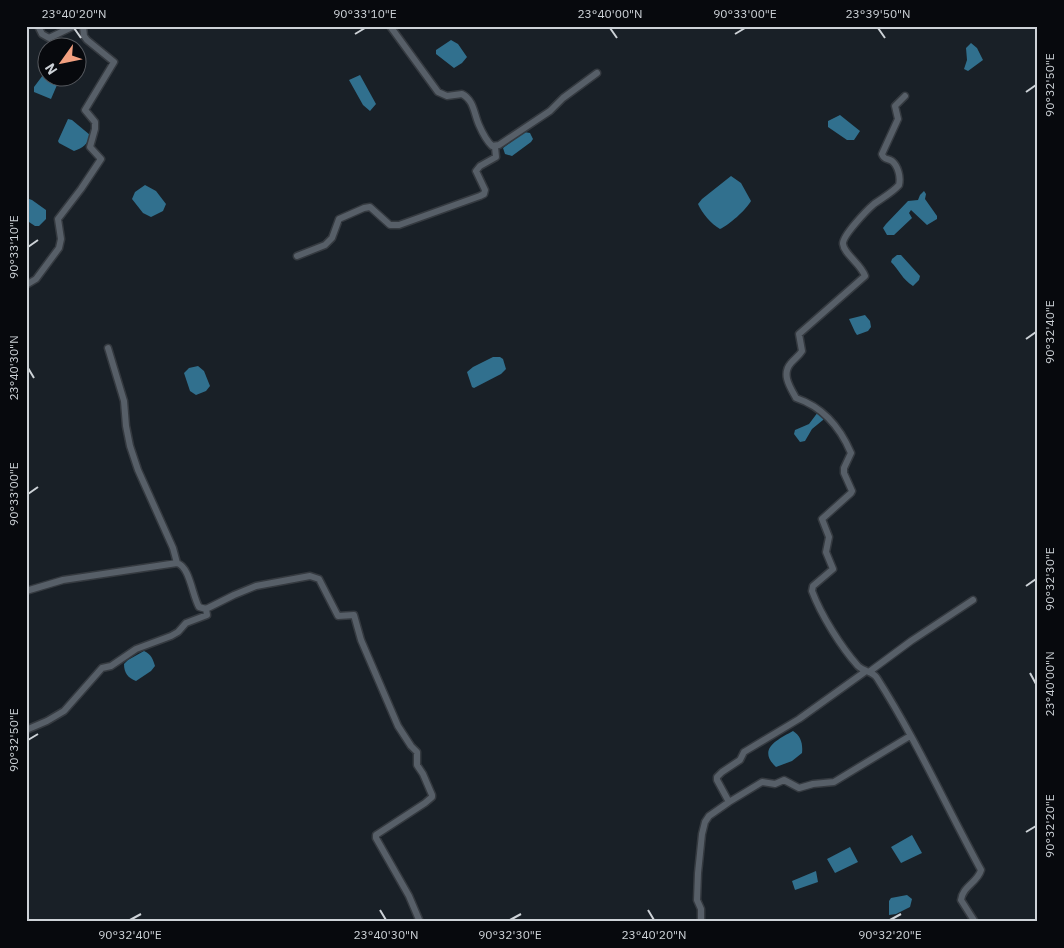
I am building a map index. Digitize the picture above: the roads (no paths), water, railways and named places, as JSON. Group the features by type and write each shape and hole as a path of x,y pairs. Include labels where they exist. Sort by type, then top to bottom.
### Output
{"street":[{"path":"38,26 42,34 49,38 74,26"},
{"path":"26,285 36,279 59,248 61,239 57,221 82,190 101,159 90,147 95,122 84,110 114,62 84,36 83,26"},
{"path":"390,26 435,89 444,96 462,94 468,98 479,126 490,144 495,146 506,141 550,111 563,98 596,73"},
{"path":"905,96 895,106 898,119 882,154 898,170 899,185 866,212 846,234 843,241 845,248 860,266 865,276 799,334 802,351 789,364 786,378 795,396 814,405 839,428 852,453 844,468 844,473 852,491 822,521 829,537 826,552 833,569 813,586 812,592 833,631 859,666 876,676 902,719 981,870 961,897 961,900 976,922"},
{"path":"297,256 325,245 332,238 339,219 364,208 370,207 390,225 399,225 484,194 476,170 496,157 495,146"},
{"path":"108,348 124,401 130,446 138,470 173,548 177,563"},
{"path":"26,591 63,580 177,563 181,564 185,570 199,607 206,609 256,586 310,576 319,579 338,616 354,615 361,640 398,726 411,746 418,752 417,765 424,774 432,795 426,803 376,835 409,896 420,922"},
{"path":"729,802 717,777 740,760 744,752 799,719 973,600"},
{"path":"26,730 64,711 102,668 111,666 136,649 178,632 186,623 207,615 206,609"},
{"path":"700,922 701,909 697,900 698,859 703,827 709,816 762,782 775,784 784,780 799,788 813,784 834,782 910,736"}],"water":[{"path":"451,40 458,44 467,57 454,68 436,54 436,50"},
{"path":"971,43 977,48 983,60 968,71 964,69 967,60 966,48"},
{"path":"360,75 376,104 370,111 363,105 349,80"},
{"path":"38,82 38,88 56,88 51,99 34,92 34,87"},
{"path":"840,115 860,131 854,140 847,140 828,127 828,121"},
{"path":"68,119 72,120 90,135 85,145 74,151 58,141"},
{"path":"524,132 530,133 533,139 531,142 512,156 505,154 503,148"},
{"path":"731,176 741,183 751,201 737,217 720,229 707,218 698,204"},
{"path":"145,185 156,191 166,204 163,211 151,217 143,213 132,199 135,192"},
{"path":"924,191 926,194 925,199 937,216 937,219 927,225 911,210 909,213 912,218 894,235 887,235 883,228 886,224 908,201 918,200"},
{"path":"26,198 46,210 46,219 39,226 35,226 26,220"},
{"path":"897,255 901,255 920,276 913,286 906,281 891,262"},
{"path":"865,315 870,321 871,327 868,331 857,335 849,319"},
{"path":"493,357 503,359 506,369 501,374 474,388 472,387 467,372"},
{"path":"198,366 204,371 210,386 206,391 196,395 190,391 184,373 189,368"},
{"path":"818,412 824,418 823,420 812,429 805,441 800,442 794,434 795,430 809,424"},
{"path":"144,651 151,657 155,666 136,681 127,675 124,664"},
{"path":"793,731 801,740 802,753 792,761 776,767 768,755 769,750 781,738"},
{"path":"912,835 922,853 901,863 891,847"},
{"path":"850,847 858,862 835,873 827,859"},
{"path":"816,871 818,882 795,890 792,881"},
{"path":"907,895 912,899 910,907 896,914 889,915 889,901 891,898"}]}
